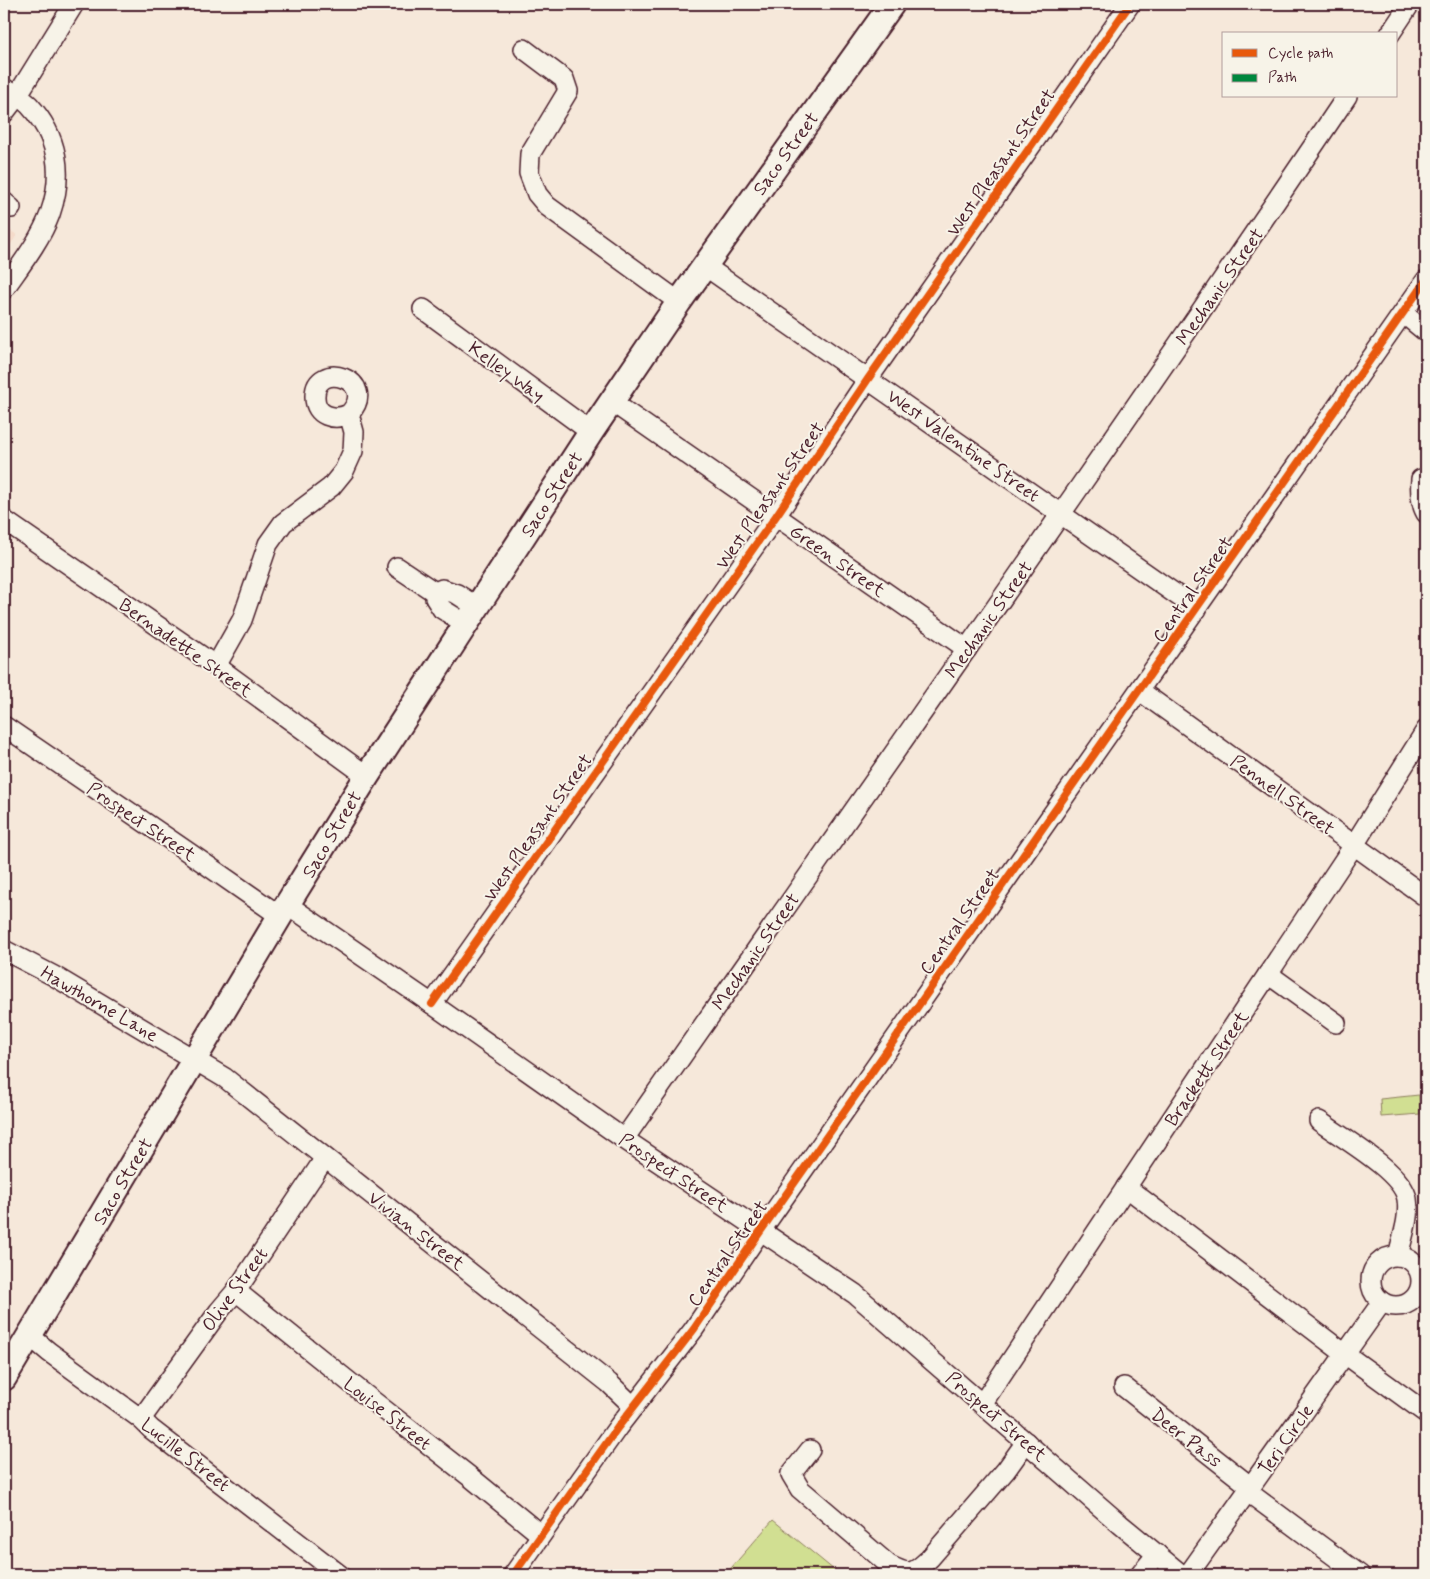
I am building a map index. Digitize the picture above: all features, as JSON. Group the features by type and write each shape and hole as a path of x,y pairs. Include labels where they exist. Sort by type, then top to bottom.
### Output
{"main road":[{"name":"Saco Street","path":"4,1378 367,776 591,432 679,302 892,4"}],"street":[{"path":"4,114 10,92 74,4"},
{"name":"West Pleasant Street","path":"432,1004 776,516 868,379 1130,4"},
{"path":"1391,32 1410,4"},
{"path":"524,49 564,79 568,92 530,154 528,173 537,194 547,206 679,302"},
{"path":"4,289 27,255 50,215 57,182 55,150 46,125 28,104 10,92"},
{"name":"Mechanic Street","path":"624,1139 1062,513 1347,98"},
{"name":"West Valentine Street","path":"705,266 1062,513 1197,609"},
{"name":"Central Street","path":"513,1575 634,1407 694,1329 1426,280"},
{"name":"Kelley Way","path":"423,309 591,432"},
{"path":"1404,314 1426,332"},
{"name":"Green Street","path":"612,402 967,649"},
{"path":"216,666 242,620 268,544 284,523 331,488 344,471 353,451 354,432 348,414"},
{"path":"1421,479 1422,507 1426,513"},
{"name":"Bernadette Street","path":"4,520 216,666 367,776"},
{"path":"397,567 436,592 442,589 457,594 472,616"},
{"name":"Pennell Street","path":"1140,691 1426,897"},
{"name":"Prospect Street","path":"4,726 284,911 432,1004 624,1139 856,1294 1182,1575"},
{"name":"Brackett Street","path":"982,1404 1354,845 1425,733"},
{"name":"Hawthorne Lane","path":"4,950 54,976 195,1059"},
{"path":"1268,974 1336,1023"},
{"name":"Vivian Street","path":"195,1059 225,1078 289,1128 609,1383 634,1407"},
{"path":"1318,1121 1381,1164 1399,1181 1407,1199 1408,1208 1398,1256"},
{"name":"Olive Street","path":"141,1418 219,1311 236,1291 325,1158"},
{"path":"1126,1187 1345,1354 1426,1413"},
{"path":"1390,1256 1406,1258 1413,1262 1424,1276 1418,1293 1413,1300 1398,1306 1390,1306 1376,1297 1370,1281 1376,1266 1390,1256"},
{"name":"Louise Street","path":"236,1291 360,1391 470,1476 541,1535"},
{"name":"Teri Circle","path":"1188,1575 1382,1302"},
{"name":"Lucille Street","path":"30,1336 49,1352 141,1418 151,1429 340,1575"},
{"name":"Deer Pass","path":"1124,1388 1249,1489 1360,1575"},
{"path":"810,1450 791,1474 800,1489 889,1565 904,1573 918,1570 930,1558 1006,1470 1026,1442"},
{"path":"1140,1575 1157,1554"}],"shaded area":[{"path":"4,226 17,235 4,255"}],"green space":[{"path":"1419,1095 1420,1114 1381,1117 1380,1099"},
{"path":"773,1520 840,1575 725,1575"}],"cycle path":[{"path":"432,1004 776,516 868,379 1130,4"},
{"path":"513,1575 618,1427 694,1329 1426,280"}]}
